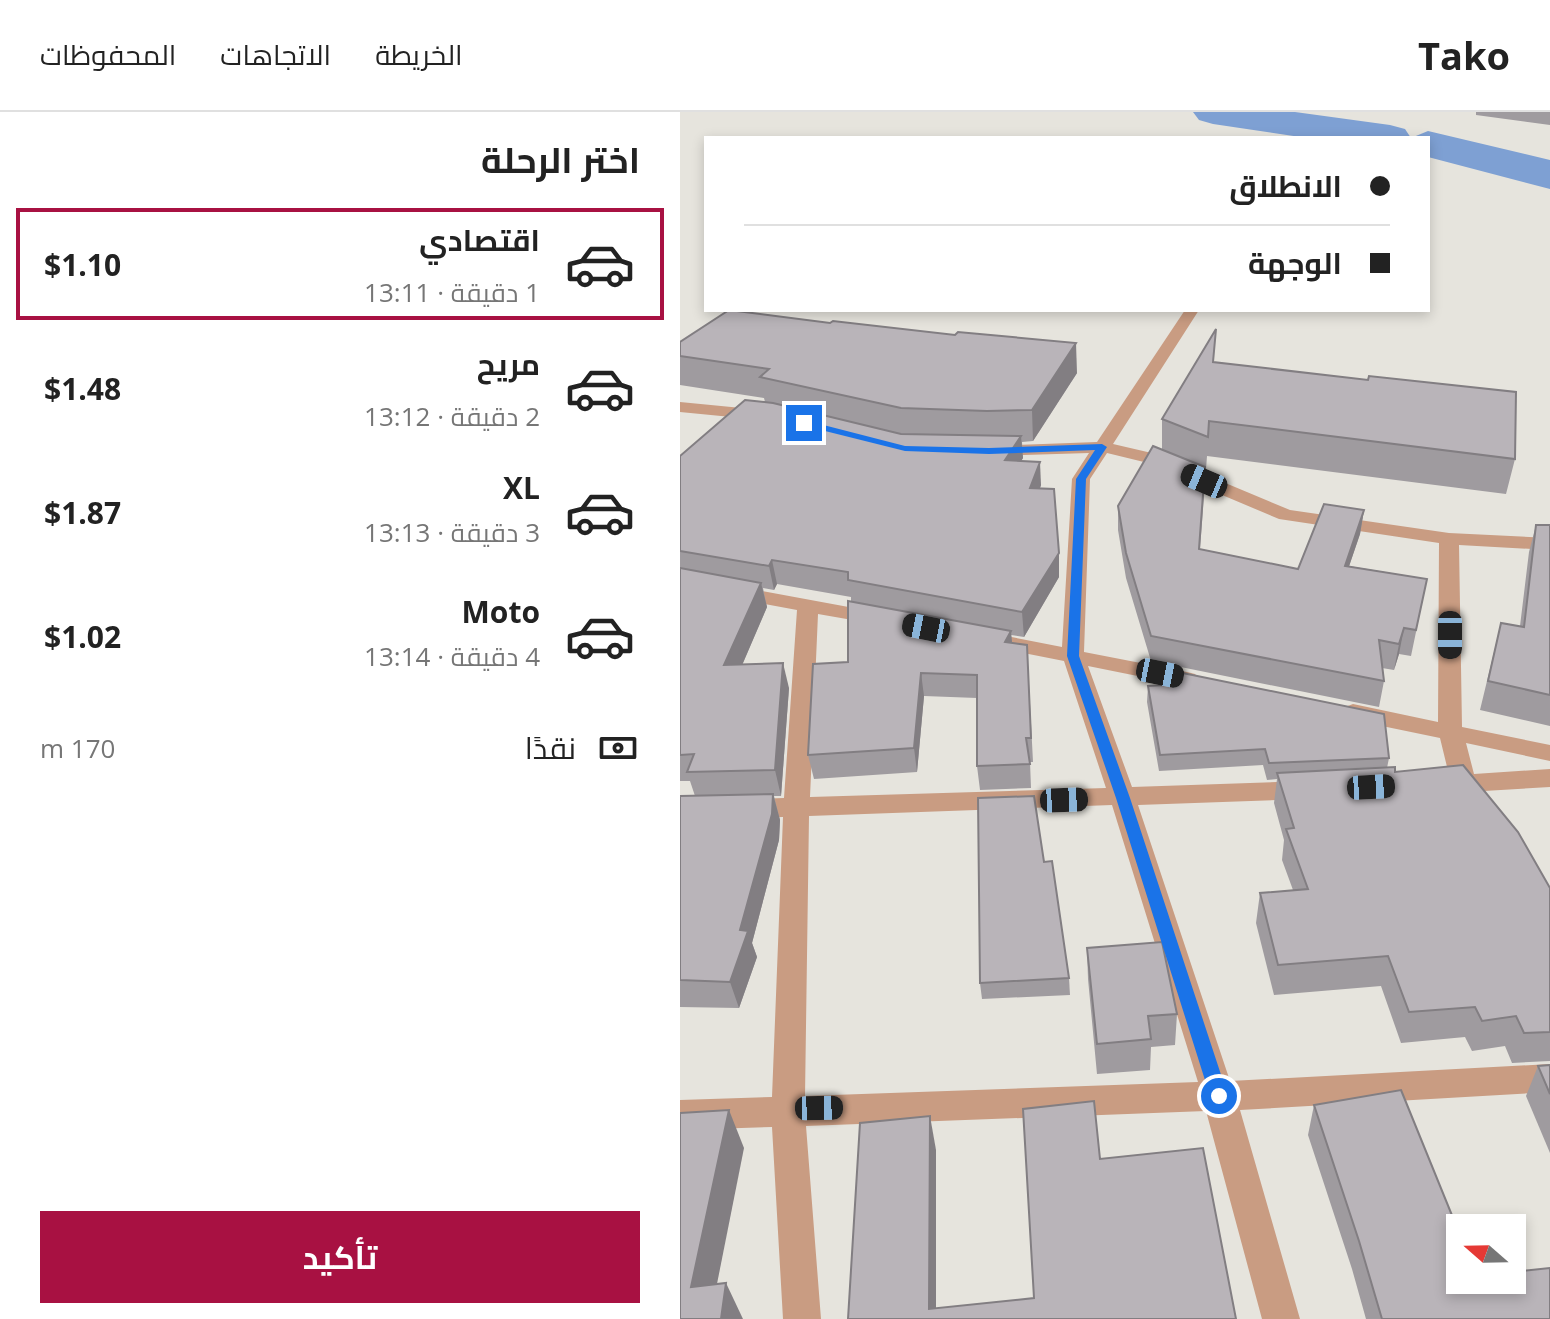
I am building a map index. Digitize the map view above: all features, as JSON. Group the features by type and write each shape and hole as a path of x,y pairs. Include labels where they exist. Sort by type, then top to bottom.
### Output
{"street":[{"path":"1191,312 1081,479 1073,656 1123,798 1219,1096 1281,1319"},
{"path":"680,407 778,417"},
{"path":"975,451 1102,447 1150,458 1286,515 1449,539 1550,544"},
{"path":"1449,539 1450,731 1464,783 1492,818"},
{"path":"680,582 902,623"},
{"path":"802,1319 788,1109 796,808 808,605"},
{"path":"980,638 1209,683"},
{"path":"1329,707 1550,753"},
{"path":"1417,785 1550,778"},
{"path":"680,811 1324,789"},
{"path":"680,1115 1219,1096 1550,1078"}],"building":[{"path":"726,312 745,312 955,335 958,332 1076,343 1032,410 987,411 901,408 760,377 769,369 680,356 680,342"},
{"path":"1216,329 1213,362 1368,380 1369,376 1516,392 1515,459 1209,421 1208,437 1162,419"},
{"path":"745,400 773,403 901,434 1021,436 1005,460 1040,462 1030,488 1054,489 1059,553 1022,612 848,580 848,572 772,560 769,566 680,551 680,456"},
{"path":"1153,446 1205,467 1199,549 1298,569 1324,504 1364,510 1345,566 1427,579 1416,630 1404,628 1399,644 1379,640 1384,681 1151,636 1126,553 1118,506"},
{"path":"1536,525 1550,525 1550,695 1488,681 1501,623 1524,627"},
{"path":"680,568 761,583 724,665 783,663 775,770 687,772 694,754 680,755"},
{"path":"848,601 1011,631 1005,642 1027,645 1031,738 1026,738 1030,764 977,766 977,675 921,673 914,748 808,755 813,664 848,662"},
{"path":"1158,668 1384,714 1389,758 1269,763 1265,749 1160,755 1148,686 1163,685"},
{"path":"1463,765 1518,832 1550,888 1550,1032 1524,1033 1516,1016 1482,1021 1475,1007 1409,1012 1388,956 1278,965 1260,893 1308,889 1286,829 1294,828 1277,773 1395,767 1395,772"},
{"path":"773,794 772,814 740,930 748,931 730,982 680,980 680,796"},
{"path":"1034,796 1044,862 1052,861 1069,978 980,983 978,798"},
{"path":"1162,942 1177,1014 1148,1016 1151,1039 1097,1044 1087,948"},
{"path":"1550,1065 1550,1094 1538,1066"},
{"path":"1401,1090 1451,1214 1446,1214 1446,1294 1526,1294 1526,1271 1550,1268 1550,1319 1382,1319 1314,1105"},
{"path":"1094,1101 1100,1159 1203,1148 1236,1319 848,1319 860,1123 930,1116 929,1309 1034,1298 1023,1109"},
{"path":"729,1110 691,1287 726,1283 721,1319 680,1319 680,1113"}],"waterway":[{"path":"1213,112 1376,136"},
{"path":"1430,144 1505,161 1550,175"}],"route":[{"path":"804,423 905,448 989,451 1102,447 1081,479 1073,656 1123,798 1219,1096"}]}
